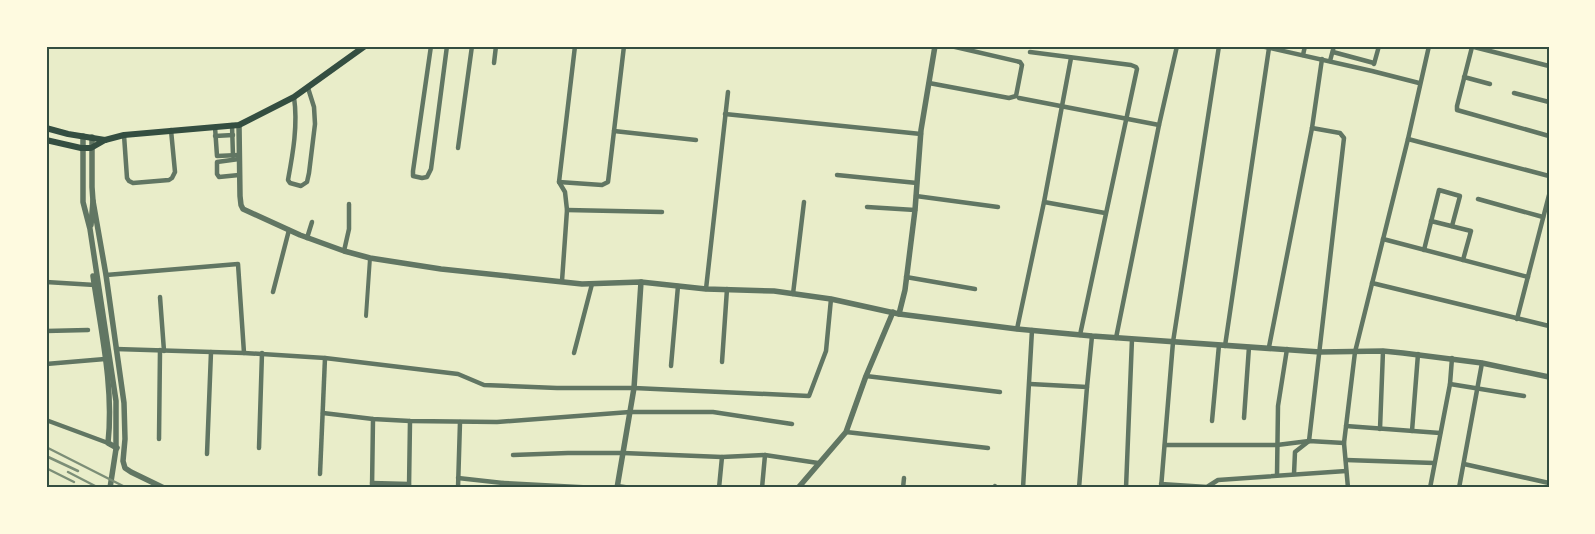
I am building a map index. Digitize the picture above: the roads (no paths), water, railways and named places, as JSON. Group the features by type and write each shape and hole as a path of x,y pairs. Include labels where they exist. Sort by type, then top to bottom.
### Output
{"main road":[{"path":"46,140 82,148 91,148 105,140 124,135 236,125 294,97 365,46"},
{"path":"46,128 105,140"}],"street":[{"path":"431,46 413,176 422,178 426,177 431,169 447,46"},
{"path":"458,148 472,46"},
{"path":"494,63 496,46"},
{"path":"562,281 567,210 565,192 560,182 575,46"},
{"path":"560,182 605,184 608,182 624,46"},
{"path":"798,488 846,432 866,376 896,313 906,277 915,210 920,134 934,46"},
{"path":"928,82 1009,98 1016,96 1022,65 1020,62 951,46"},
{"path":"1116,338 1159,124 1177,46"},
{"path":"1219,46 1173,342 1161,486 1206,487 1218,480 1346,471"},
{"path":"1261,46 1419,83"},
{"path":"1303,56 1305,46"},
{"path":"1330,61 1334,46"},
{"path":"1372,71 1379,46"},
{"path":"1348,488 1344,443 1355,352 1429,46"},
{"path":"1549,66 1471,47 1457,106 1458,111 1549,136"},
{"path":"1212,421 1222,345 1270,48"},
{"path":"1030,52 1136,67 1080,335"},
{"path":"1333,52 1374,63"},
{"path":"1017,329 1044,202 1071,58"},
{"path":"1269,347 1312,128 1322,59"},
{"path":"1464,77 1490,84"},
{"path":"294,97 296,106 294,151 288,180 290,183 301,186 307,182 309,173 314,124 314,107 308,88"},
{"path":"706,289 728,92"},
{"path":"1514,94 1549,102"},
{"path":"1019,98 1159,124"},
{"path":"725,114 920,134"},
{"path":"236,125 232,135 240,175 241,205 243,209 307,238 370,258 441,269 592,284 641,282 706,289 774,291 831,299 896,313 1017,329 1080,335 1320,352 1383,351 1418,354 1482,362 1549,377"},
{"path":"236,125 237,157"},
{"path":"215,127 217,156 237,157"},
{"path":"1294,474 1295,452 1309,441 1344,138 1340,133 1312,128"},
{"path":"124,135 127,178 129,181 133,183 169,180 175,172 171,130"},
{"path":"614,131 696,140"},
{"path":"215,136 232,135"},
{"path":"82,136 83,202 106,359 109,422 108,444"},
{"path":"92,137 93,201 106,275 124,403 125,439 122,461 125,468 164,488"},
{"path":"1408,139 1549,176"},
{"path":"237,157 217,162 216,174 219,177 240,175"},
{"path":"837,175 917,183"},
{"path":"1424,250 1439,190 1460,196 1452,226"},
{"path":"1517,319 1549,195"},
{"path":"916,196 998,207"},
{"path":"1478,199 1543,217"},
{"path":"90,229 93,201"},
{"path":"83,202 90,229 116,401 116,448 110,488"},
{"path":"793,294 804,202"},
{"path":"1044,202 1105,213"},
{"path":"344,251 350,229 349,204"},
{"path":"867,207 915,210"},
{"path":"567,210 662,212"},
{"path":"1431,221 1471,231 1463,260"},
{"path":"307,238 312,222"},
{"path":"273,292 289,230"},
{"path":"1383,239 1528,278"},
{"path":"366,316 370,258"},
{"path":"106,275 238,264 244,352"},
{"path":"906,277 975,289"},
{"path":"46,282 94,285"},
{"path":"632,488 617,487 634,388 641,282"},
{"path":"1372,283 1549,326"},
{"path":"574,352 592,284"},
{"path":"671,366 678,286"},
{"path":"722,362 727,289"},
{"path":"159,439 162,350 160,297"},
{"path":"116,349 244,352 325,358 458,374 484,386 634,388 809,396 826,351 831,299"},
{"path":"46,331 88,330"},
{"path":"1023,488 1032,330"},
{"path":"1079,488 1092,336"},
{"path":"1126,488 1132,339"},
{"path":"1244,418 1249,347"},
{"path":"1277,475 1278,406 1287,349"},
{"path":"1380,429 1383,351"},
{"path":"208,454 211,352"},
{"path":"259,448 262,354"},
{"path":"1412,431 1418,354"},
{"path":"320,474 325,358"},
{"path":"1430,488 1450,384 1452,358"},
{"path":"46,364 106,359"},
{"path":"1459,488 1482,362"},
{"path":"866,376 1000,392"},
{"path":"1030,384 1087,387"},
{"path":"1450,384 1524,396"},
{"path":"323,413 410,421 498,422 630,412 713,412 792,424"},
{"path":"373,419 372,485 409,486 410,421"},
{"path":"46,420 108,444 123,452"},
{"path":"458,488 460,422"},
{"path":"1346,426 1440,433"},
{"path":"846,432 988,448"},
{"path":"1164,445 1277,445 1309,441 1344,443"},
{"path":"513,455 623,453 722,457 765,455 818,463"},
{"path":"762,488 765,455"},
{"path":"719,488 722,457"},
{"path":"1346,460 1434,464"},
{"path":"1464,464 1549,483"},
{"path":"458,478 503,485 597,488"},
{"path":"903,488 904,478"}],"railway":[{"path":"46,447 127,488"},
{"path":"46,456 78,471"},
{"path":"46,468 74,482"},
{"path":"68,472 99,488"}]}
